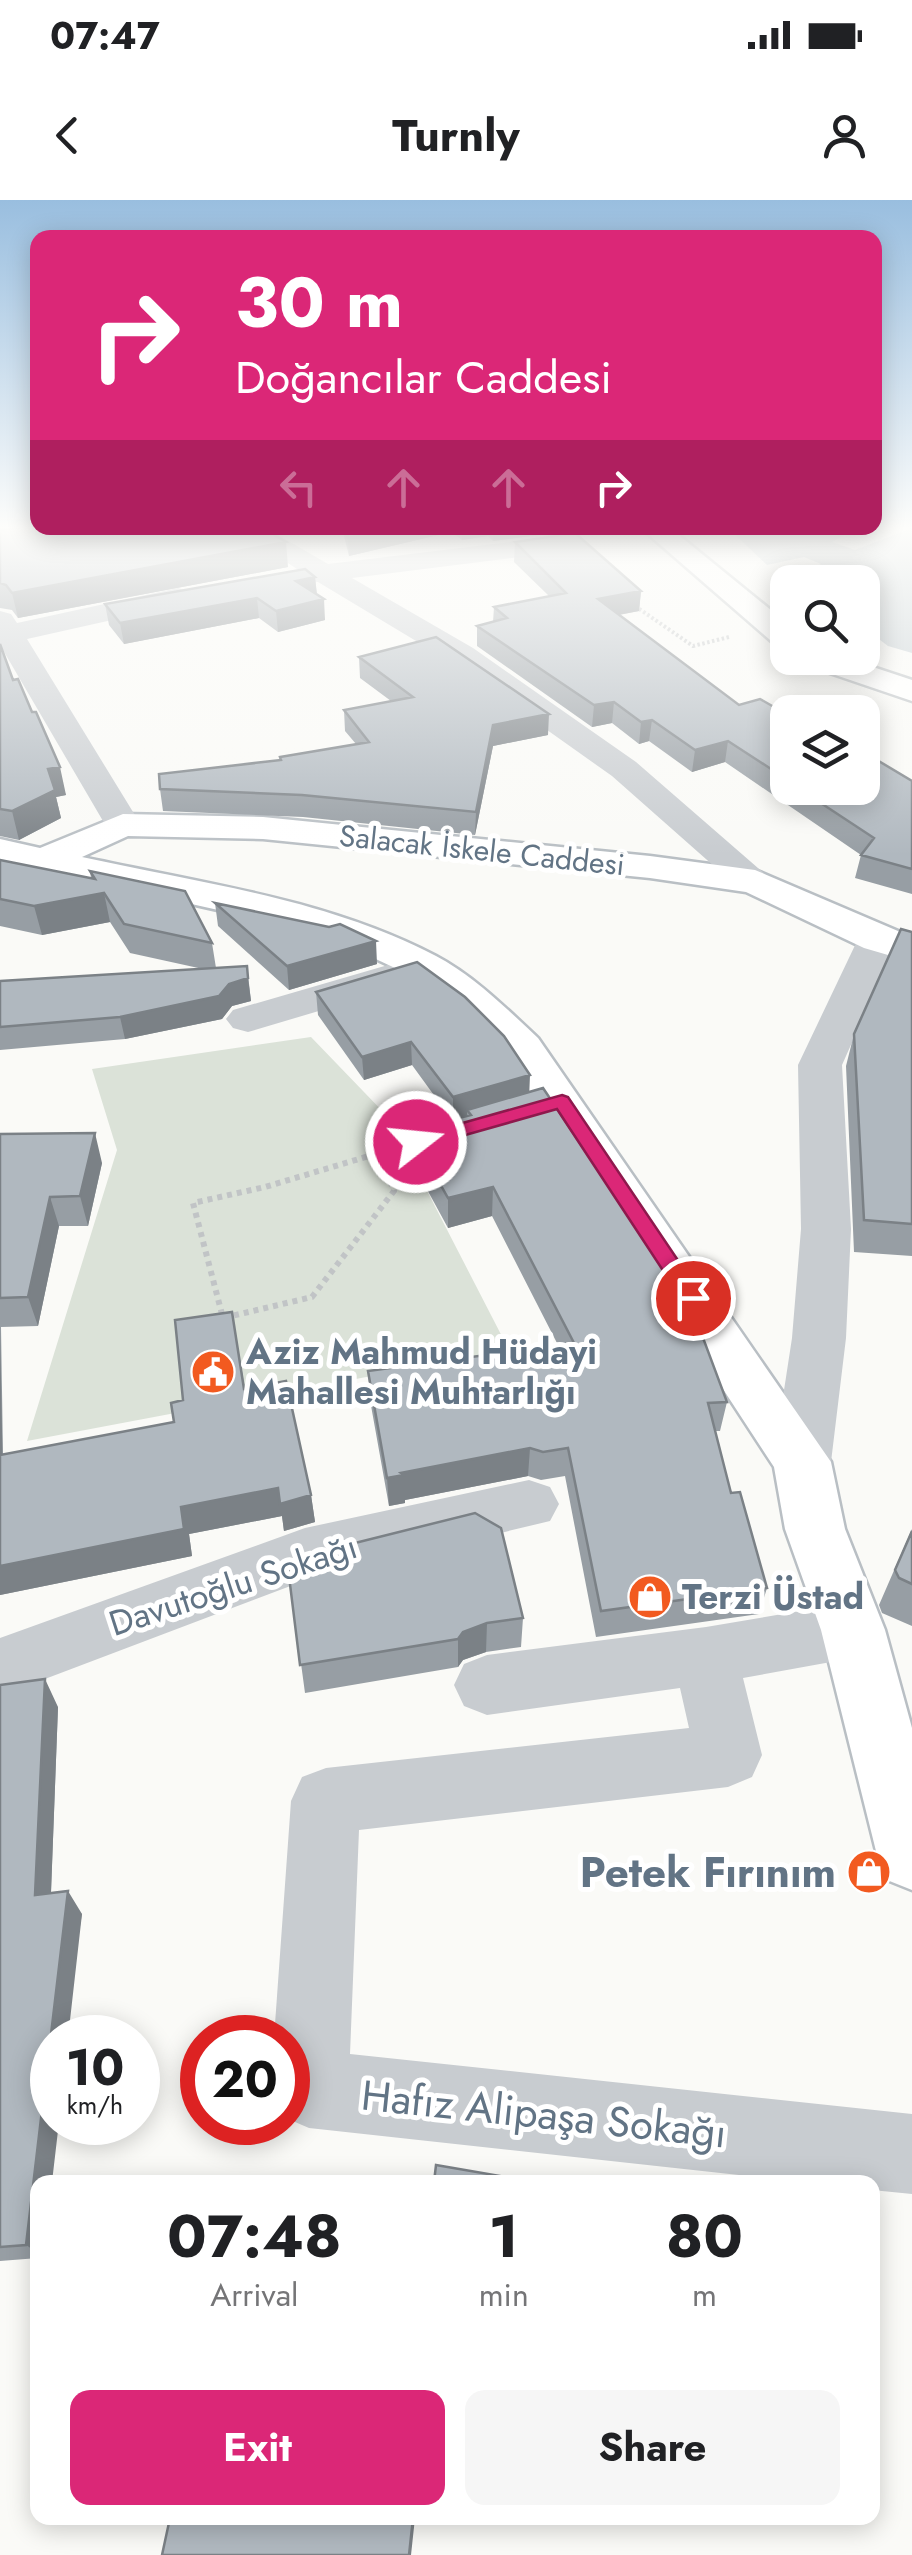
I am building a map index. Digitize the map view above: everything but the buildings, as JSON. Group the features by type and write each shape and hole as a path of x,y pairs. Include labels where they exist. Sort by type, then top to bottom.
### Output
{"street":[{"path":"6,635 123,825"},
{"path":"429,635 624,769 755,882"},
{"path":"880,660 912,670"},
{"path":"866,675 912,691"},
{"name":"Salacak İskele Caddesi","path":"44,859 123,825 282,830 650,867 755,882 895,945"},
{"path":"0,850 333,924 425,966 496,1022 522,1048 544,1107 802,1462"},
{"path":"895,945 820,1065 826,1229 819,1338 802,1462 815,1528 853,1630 910,1845"},
{"path":"248,1019 425,966"},
{"name":"Davutoğlu Sokağı","path":"0,1666 305,1554 529,1504"},
{"path":"488,1686 706,1656 853,1630"},
{"name":"Hafız Alipaşa Sokağı","path":"706,1656 728,1755 326,1801 309,2088 912,2154"}],"lane":[{"path":"379,1152 470,1127"}],"path":[{"path":"677,635 692,646"},
{"path":"379,1152 394,1191 312,1297 224,1318 193,1203 265,1187 379,1152"}],"shaded area":[{"path":"880,635 912,635 912,653 888,646"},
{"path":"311,1037 390,1119 509,1350 27,1441 117,1150 92,1069"}],"place":[{"name":"Aziz Mahmud Hüdayi Mahallesi Muhtarlığı","path":"213,1372"},
{"name":"Terzi Üstad","path":"650,1597"},
{"name":"Petek Fırınım","path":"869,1872"}],"route":[{"path":"416,1142 562,1102 693,1298"}]}
